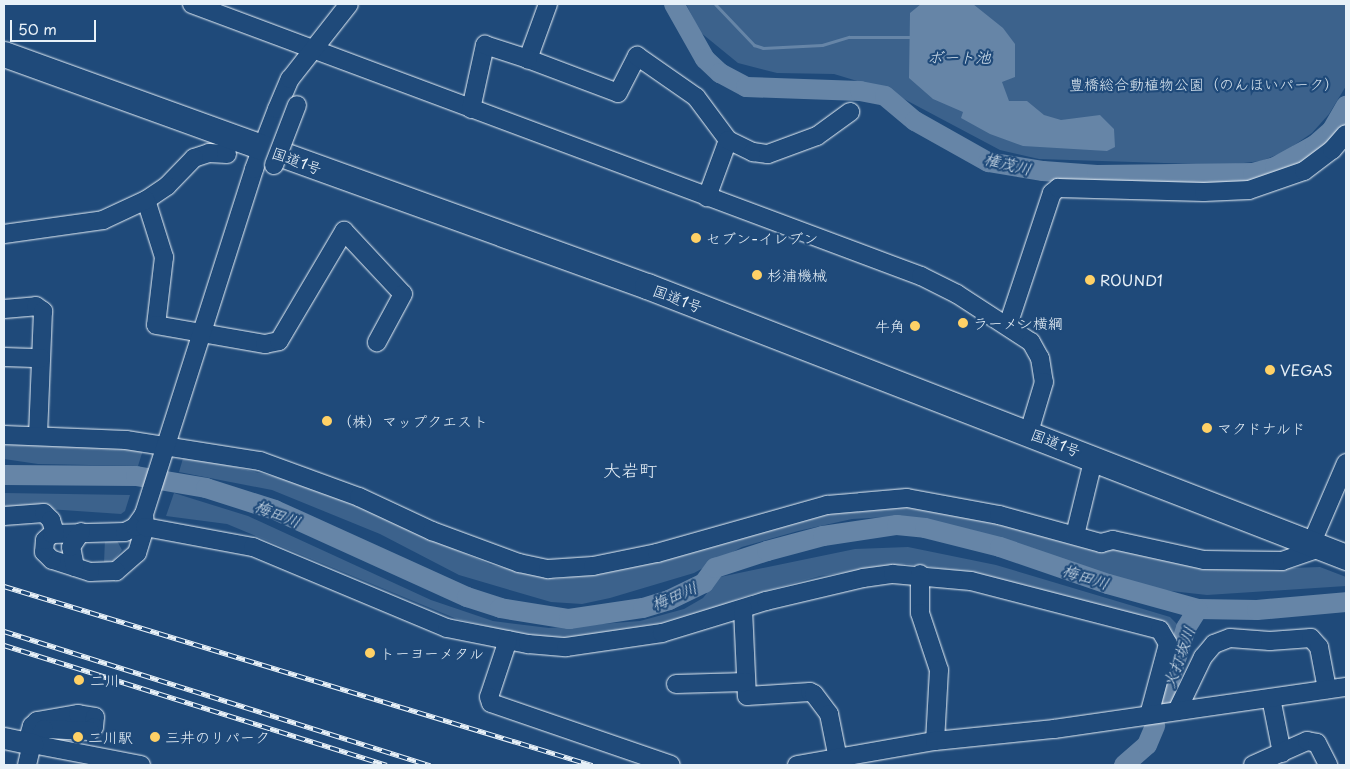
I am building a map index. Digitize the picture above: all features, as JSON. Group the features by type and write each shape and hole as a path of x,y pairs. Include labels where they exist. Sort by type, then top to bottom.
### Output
{"highway":[{"name":"国道1号","path":"4,37 268,148"},
{"name":"国道1号","path":"4,54 1032,424 1331,544"},
{"name":"国道1号","path":"1032,424 1094,457 1331,544"}],"main road":[{"path":"4,738 32,744"}],"street":[{"path":"192,4 922,276 1008,325 1031,342 1040,358 1044,382 1032,424"},
{"path":"145,520 133,529 121,533 55,533 45,540 45,553 52,560 105,573 129,563 137,554 165,448 290,79 349,4"},
{"path":"528,59 548,4"},
{"path":"471,109 485,45 618,93 637,56 696,97 728,140 753,152 768,154 817,136 850,112"},
{"path":"268,148 297,105"},
{"path":"1008,325 1052,193 1058,188 1204,192 1249,190 1304,170 1332,150 1346,134"},
{"path":"706,197 728,140"},
{"path":"4,234 103,220 146,200 167,186 194,158 209,153 227,154"},
{"path":"146,200 164,257 156,324 265,344 279,341 344,231 403,294 377,342"},
{"path":"4,309 36,306 42,309 38,436"},
{"path":"4,357 41,358"},
{"path":"4,435 38,436 165,448 260,461 358,497 432,531 519,563 548,569 592,566 647,556 772,520 862,500 907,498 999,515 1101,543 1113,540 1167,554 1223,562 1282,561 1331,544 1346,462"},
{"path":"1075,535 1094,457"},
{"path":"4,516 44,513 51,520 55,533"},
{"path":"145,520 253,547 447,628 508,640 566,647 596,645 662,633 833,583 893,574 920,574 971,581 1160,630 1168,644 1149,715"},
{"path":"75,567 71,547 81,532"},
{"path":"121,533 129,563"},
{"path":"920,574 920,613 939,670 935,741"},
{"path":"743,609 747,696 810,692 819,697 831,719 838,759"},
{"path":"1177,711 1203,657 1214,644 1230,638 1270,641 1312,638 1317,642 1327,689"},
{"path":"508,640 489,696 491,703 671,765"},
{"path":"676,684 746,682"},
{"path":"797,765 935,741 1149,715 1346,687"},
{"path":"1271,698 1282,753"},
{"path":"1253,765 1306,742 1317,743 1328,765"},
{"path":"27,765 32,744 140,765"}],"green space":[{"name":"豊橋総合動植物公園（のんほいパーク）","path":"686,4 1346,4 1346,86 1329,114 1312,133 1284,152 1261,161 1227,165 1039,159 1000,150 887,90 834,74 777,73 738,63 700,32"},
{"path":"4,445 53,445 143,450 138,466 38,464 4,459"},
{"path":"184,455 306,484 491,565 556,579 601,573 876,497 1021,523 1153,558 1204,566 1263,569 1320,567 1346,577 1346,586 1207,595 1153,589 1080,570 1032,548 971,530 929,520 888,517 852,519 798,531 742,547 694,573 610,598 582,604 551,602 459,575 380,534 272,490 179,472"},
{"path":"4,493 130,495 125,511 121,514 4,506"},
{"path":"174,493 248,516 431,600 493,621 549,628 640,621 684,609 703,598 720,577 855,549 908,547 996,565 1170,617 1181,628 1176,638 1171,633 1040,590 976,573 907,564 820,576 740,598 700,615 635,631 582,638 531,637 457,619 227,524 166,516"},
{"path":"105,539 116,539 122,550 114,560 104,563"}],"water":[{"name":"ボート池","path":"921,4 973,4 1003,28 1015,44 1015,77 1002,82 1009,101 1027,101 1044,115 1061,120 1100,115 1114,129 1115,147 1107,151 1023,146 990,134 961,118 963,112 933,99 909,78 910,13"}],"waterway":[{"name":"権茂川","path":"674,4 705,59 720,73 746,87 860,91 885,96 915,121 988,162 1043,171 1097,175 1253,173 1275,167 1315,145 1332,130 1346,106"},
{"path":"715,4 754,45 763,48 822,45 849,37 910,37"},
{"name":"梅田川","path":"4,475 136,476 206,488 275,510 467,597 500,608 569,619 643,608 669,600 704,583 715,568 767,551 823,536 897,525 925,528 1000,547 1108,584 1198,609 1257,610 1346,602"},
{"name":"火打坂川","path":"1161,707 1186,628 1198,609"},
{"name":"火打坂川","path":"1124,765 1147,745 1155,726"}],"railway":[{"path":"4,586 592,765"},
{"path":"4,631 430,765"},
{"path":"4,645 387,765"}],"place":[{"name":"セブン-イレブン","path":"696,238"},
{"name":"杉浦機械","path":"757,275"},
{"name":"ROUND1","path":"1090,280"},
{"name":"ラーメン横綱","path":"963,323"},
{"name":"牛角","path":"915,326"},
{"name":"VEGAS","path":"1270,370"},
{"name":"（株）マップクエスト","path":"327,421"},
{"name":"マクドナルド","path":"1207,428"},
{"name":"トーヨーメタル","path":"370,653"},
{"name":"二川","path":"79,680"},
{"name":"二川駅","path":"78,737"},
{"name":"三井のリパーク","path":"155,737"}],"district":[{"name":"大岩町","path":"630,470"}]}
